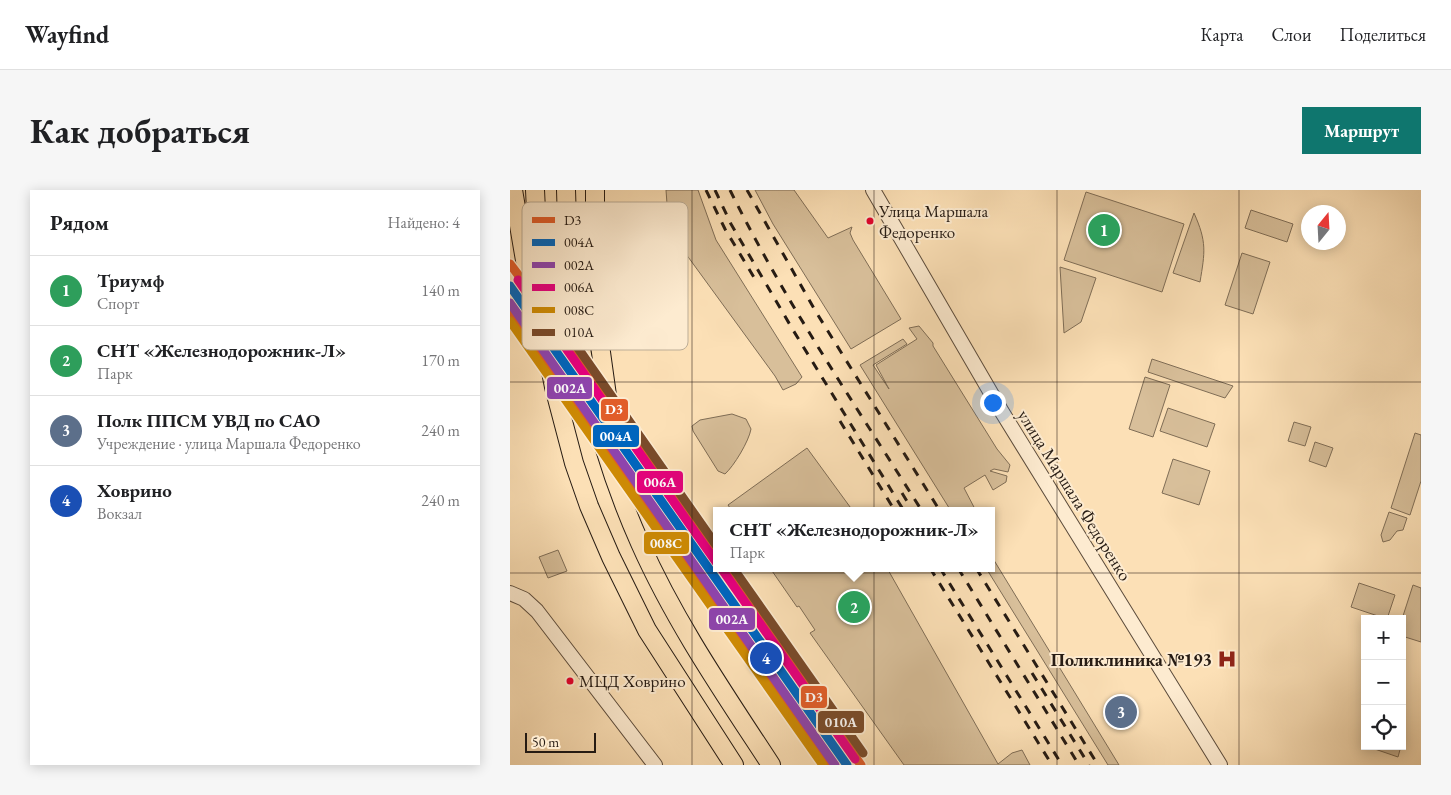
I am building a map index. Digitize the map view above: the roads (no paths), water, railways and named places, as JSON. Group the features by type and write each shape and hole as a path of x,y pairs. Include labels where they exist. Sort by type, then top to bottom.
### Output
{"main road":[{"path":"513,190 522,247"},
{"path":"547,350 554,387 574,464 611,557 647,630 734,765"},
{"path":"580,350 595,413 623,503 641,544 694,646 770,765"},
{"path":"600,350 623,503"}],"street":[{"name":"улица Маршала Федоренко","path":"873,190 998,405 1220,765"},
{"path":"510,593 524,599 537,612 655,765"}],"railway":[{"path":"706,190 725,229 758,284"},
{"path":"715,190 731,224 793,330 902,507"},
{"path":"730,190 774,273 919,507"},
{"path":"747,190 816,312 938,507"},
{"path":"840,421 893,507"},
{"path":"902,493 911,507"},
{"path":"932,572 1052,765"},
{"path":"942,572 1062,765"},
{"path":"960,572 1079,765"},
{"path":"978,572 1098,765"},
{"path":"1032,673 1089,765"}],"place":[{"name":"Улица Маршала Федоренко","path":"870,221"},
{"name":"Триумф","path":"1104,230"},
{"name":"СНТ «Железнодорожник-Л»","path":"854,607"},
{"name":"Ховрино","path":"766,658"},
{"name":"Поликлиника №193","path":"1227,659"},
{"name":"МЦД Ховрино","path":"570,681"},
{"name":"Полк ППСМ УВД по САО","path":"1121,712"}]}
